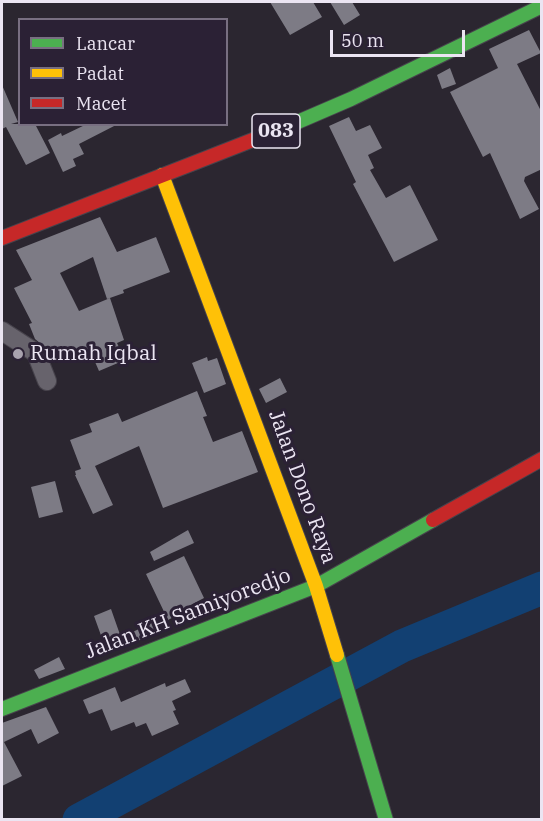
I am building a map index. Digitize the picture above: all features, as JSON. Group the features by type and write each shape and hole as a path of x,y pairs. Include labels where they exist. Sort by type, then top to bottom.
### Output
{"street":[{"name":"083","path":"2,238 266,136 351,99 542,6"},
{"name":"Jalan Dono Raya","path":"162,175 316,586 386,819"},
{"path":"2,331 36,353 47,381"},
{"name":"Jalan KH Samiyoredjo","path":"2,709 316,586 542,459"}],"building":[{"path":"270,2 313,2 322,17 290,35"},
{"path":"330,2 352,2 360,15 344,25"},
{"path":"529,30 541,53 517,64 542,113 542,169 525,177 524,181 539,209 520,219 490,153 483,157 450,92 498,68 489,49"},
{"path":"450,68 456,84 442,89 437,75"},
{"path":"2,85 18,122 11,124 36,126 50,153 26,165 6,127 2,129"},
{"path":"349,117 356,131 370,125 382,148 368,155 374,168 370,170 386,198 410,185 438,240 394,262 353,184 356,182 329,126"},
{"path":"83,126 114,126 79,144 84,154 73,159 76,166 63,172 48,140 61,133 62,136"},
{"path":"100,217 117,252 156,237 170,272 123,290 124,293 107,299 93,257 60,273 79,311 110,298 124,340 117,343 125,360 99,371 92,355 74,362 70,352 51,360 46,348 35,339 29,324 32,323 14,288 32,280 16,250"},
{"path":"207,357 208,361 217,358 226,384 204,393 192,363"},
{"path":"280,378 287,392 266,403 259,389"},
{"path":"197,391 207,416 203,417 213,442 242,431 258,472 163,508 139,446 95,466 113,505 93,514 75,475 75,471 81,469 70,440 92,432 89,424 118,413 122,422"},
{"path":"55,481 63,512 39,518 31,487"},
{"path":"188,530 194,543 154,561 150,552"},
{"path":"184,556 204,598 179,611 181,613 168,620 146,574"},
{"path":"111,609 124,646 107,652 94,616"},
{"path":"154,622 159,632 128,645 124,636"},
{"path":"59,657 65,669 39,679 34,670"},
{"path":"185,679 191,692 172,701 176,710 173,711 179,724 152,736 146,723 136,727 134,722 111,731 102,709 89,714 83,700 115,687 121,702 165,683 166,687"},
{"path":"46,707 59,733 38,744 31,729 4,742 22,776 2,786 2,723"}],"waterway":[{"path":"79,820 402,646 542,588"}],"traffic: fast":[{"path":"286,127 351,99 542,6"},
{"path":"2,709 316,586 433,520"},
{"path":"337,655 386,820"}],"traffic: slow":[{"path":"162,175 316,586 337,655"}],"traffic: jam":[{"path":"2,238 286,127"},
{"path":"433,520 542,459"}],"place":[{"name":"Rumah Iqbal","path":"18,354"}]}
